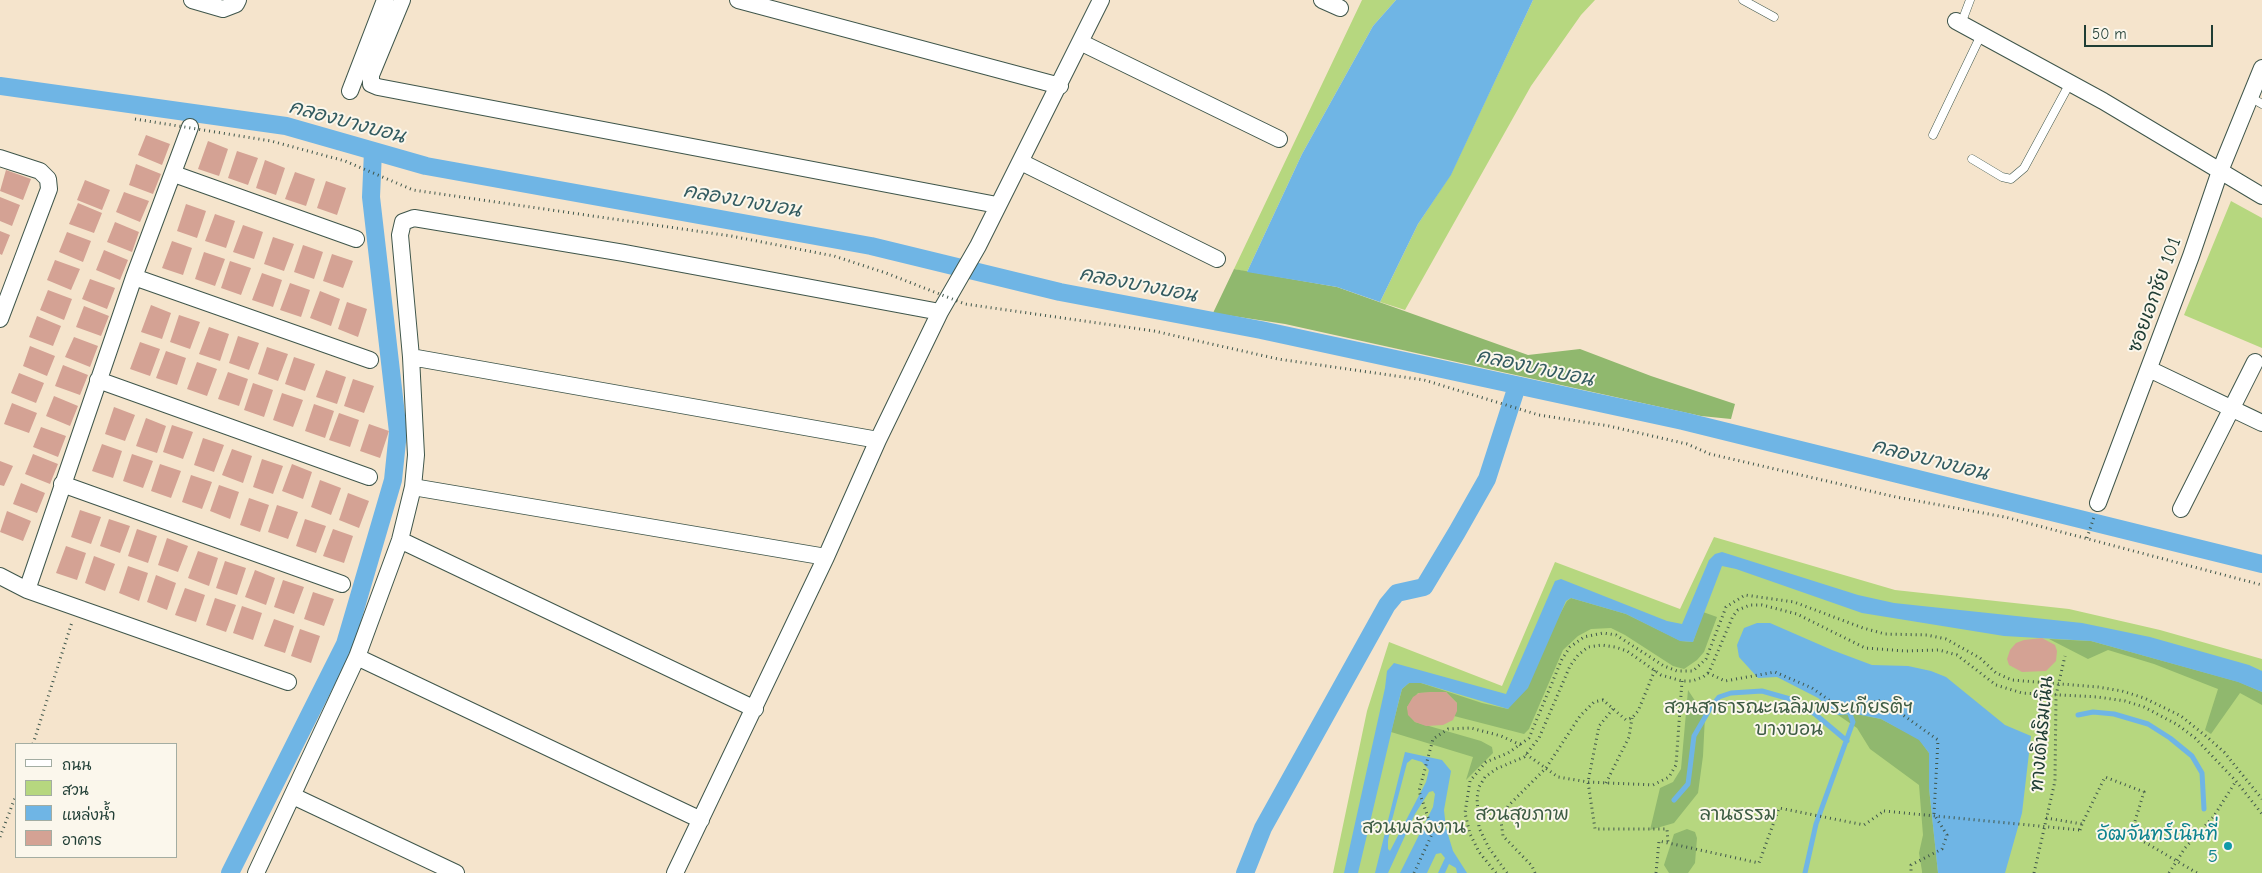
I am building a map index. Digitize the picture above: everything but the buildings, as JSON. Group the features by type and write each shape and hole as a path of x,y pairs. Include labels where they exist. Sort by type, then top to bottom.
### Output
{"street":[{"path":"195,0 223,9 231,7 238,0"},
{"path":"350,91 385,0"},
{"path":"402,0 371,75 371,84 378,87 997,205"},
{"path":"738,0 1060,86"},
{"path":"675,873 826,557 878,440 946,302 978,246 997,205 1082,43 1101,0"},
{"path":"1322,0 1340,8"},
{"path":"1958,22 2070,84 2262,196"},
{"path":"1082,43 1279,139"},
{"name":"ซอยเอกชัย 101","path":"2098,503 2191,256 2220,171 2256,100 2262,68"},
{"path":"27,590 134,277 190,127"},
{"path":"0,158 40,172 48,179 48,189 0,319"},
{"path":"1021,162 1217,259"},
{"path":"174,174 356,239"},
{"path":"256,873 357,657 400,540 413,487 416,455 411,357 400,235 404,222 414,218 624,253 946,302"},
{"path":"134,277 370,360"},
{"path":"411,357 878,440"},
{"path":"2181,509 2255,362"},
{"path":"2148,369 2262,423"},
{"path":"98,380 369,477"},
{"path":"62,484 342,584"},
{"path":"413,487 826,557"},
{"path":"400,540 755,708"},
{"path":"0,576 27,590 288,682"},
{"path":"357,657 701,820"},
{"path":"293,796 456,873"}],"lane":[{"path":"1743,0 1774,17"},
{"path":"1958,22 1970,0"},
{"path":"1933,135 1981,35"},
{"path":"1972,159 2002,177 2011,179 2024,168 2070,84"}],"path":[{"path":"135,118 271,141 345,161 413,190 731,236 834,256 886,273 946,302 1154,331 1278,359 1424,380 1539,415 1635,432 1687,444 1710,454 1896,498 1940,503 2005,516 2262,585"},
{"path":"2087,538 2098,503"},
{"path":"1496,873 1479,852 1470,834 1465,813 1466,796 1470,781 1486,762 1521,745 1534,729 1562,659 1570,647 1584,637 1602,633 1616,635 1664,666 1677,671 1692,671 1706,659 1726,608 1732,601 1746,595 1794,602 1863,628 1885,634 1927,635 1946,639 1980,658 1996,673 2012,680 2122,690 2144,698 2181,716 2224,752 2262,798"},
{"path":"1507,873 1489,848 1479,828 1476,798 1479,787 1485,777 1526,754 1545,727 1570,666 1578,655 1588,647 1602,645 1615,647 1627,651 1654,670 1670,678 1692,681 1704,677 1708,673 1733,616 1738,610 1750,605 1762,605 1798,614 1865,648 1905,651 1939,650 1956,655 1996,685 2022,693 2125,701 2164,717 2196,738 2236,781 2262,814"},
{"path":"33,743 77,607"},
{"name":"ทางเดินริมเนิน","path":"2034,873 2055,781 2056,685 2065,656"},
{"path":"1535,873 1532,866 1503,836 1501,821 1508,806 1546,768 1588,707 1603,700 1626,720 1632,718 1638,711 1654,670"},
{"path":"1708,673 1725,680 1774,672 1812,688 1843,710 1882,700 1938,740 1934,814 1947,835 1942,849 1911,865 1911,873"},
{"path":"1526,754 1558,777 1588,782 1653,785 1669,777 1676,765 1682,681"},
{"path":"1613,709 1599,726 1588,782 1596,830 1667,829 1668,843"},
{"path":"1606,783 1629,736 1632,718"},
{"path":"1414,873 1433,832 1419,791 1433,739 1448,729 1471,728 1501,736 1521,745"},
{"path":"1656,873 1659,841 1759,862 1779,808 1864,825 1884,811 2080,830 2105,777 2144,792 2131,834 2197,873"},
{"path":"2170,873 2185,848 2214,816 2236,781"},
{"path":"0,837 15,798"},
{"path":"2046,818 2082,824"}],"green space":[{"path":"1362,0 1396,0 1373,26 1302,154 1247,272 1234,269"},
{"path":"1533,0 1595,0 1581,15 1531,86 1405,310 1380,302 1418,224 1451,174"},
{"path":"2231,201 2262,218 2262,348 2184,315"},
{"path":"1234,269 1337,287 1528,355 1580,349 1651,376 1735,404 1731,419 1701,416 1285,324 1213,313"},
{"name":"สวนสาธารณะเฉลิมพระเกียรติฯ บางบอน","path":"1714,537 1895,590 2069,609 2160,630 2262,659 2262,873 1333,873 1367,711 1389,642 1502,686 1555,562 1680,609"},
{"path":"1571,598 1626,614 1681,641 1693,642 1703,612 1717,617 1704,652 1697,660 1684,669 1673,666 1611,628 1591,629 1578,636 1563,650 1529,729 1524,734 1454,716 1457,703 1446,692 1418,693 1407,707 1409,715 1415,722 1481,741 1492,747 1493,753 1466,780 1473,757 1391,732 1402,689 1409,683 1421,683 1482,703 1508,709 1567,601"},
{"path":"2049,639 2091,641 2239,682 2262,692 2262,705 2240,693 2211,734 2205,730 2218,689 2154,664 2108,650 2088,659"},
{"path":"1688,690 1705,716 1703,756 1698,793 1674,823 1650,830 1660,788 1673,782 1681,769"},
{"path":"1856,714 1881,719 1919,739 1929,753 1929,788 1938,873 1922,873 1919,853 1923,835 1919,785 1870,749 1857,728 1838,715"},
{"path":"1687,829 1695,832 1697,838 1695,863 1688,873 1669,873 1664,865 1674,834"}],"water":[{"path":"1396,0 1533,0 1451,175 1418,224 1380,302 1337,287 1247,272 1302,154 1373,26"},
{"path":"1722,552 1858,595 1894,603 2082,623 2150,637 2249,665 2262,671 2262,692 2238,682 2091,641 2004,636 1862,613 1736,569 1722,566 1693,642 1680,641 1626,614 1571,598 1566,601 1528,688 1508,709 1421,683 1409,683 1402,689 1399,700 1358,873 1344,873 1385,688 1387,671 1394,663 1506,694 1555,581 1561,579 1667,621 1682,624 1709,560 1715,554"},
{"path":"1757,623 1770,623 1872,665 1908,666 1931,671 1946,677 2005,725 2031,736 2022,813 2005,873 1938,873 1929,788 1929,753 1919,740 1881,719 1856,714 1838,715 1818,698 1777,677 1758,678 1739,657 1737,645 1744,628"},
{"path":"1405,752 1442,760 1451,771 1444,810 1446,828 1453,851 1467,873 1457,873 1456,868 1449,864 1445,873 1438,873 1445,858 1441,853 1436,854 1427,873 1400,873 1433,807 1435,794 1433,791 1429,792 1415,814 1388,873 1375,873","holes":["1412,759 1422,762 1429,770 1426,782 1390,851 1388,849 1388,841 1392,820 1407,763"]}],"waterway":[{"name":"คลองบางบอน","path":"0,86 286,126 426,166 871,246 1060,292 1261,330 1683,421 2262,564"},
{"path":"230,873 345,644 393,480 398,432 371,197 373,151"},
{"path":"1245,873 1263,828 1387,605 1397,593 1424,587 1487,479 1517,386"},
{"path":"1674,800 1688,784 1694,736 1719,697 1731,693 1762,691 1790,699 1815,714 1847,741"},
{"path":"2078,715 2093,712 2114,714 2148,724 2170,738 2192,756 2202,773 2204,809"},
{"path":"1805,873 1816,824 1853,722 1850,714"}],"place":[{"name":"อัฒจันทร์เนินที่ 5","path":"2228,846"}],"park label":[{"name":"สวนสุขภาพ","path":"1522,815"},
{"name":"ลานธรรม","path":"1738,815"},
{"name":"สวนพลังงาน","path":"1414,828"}]}
